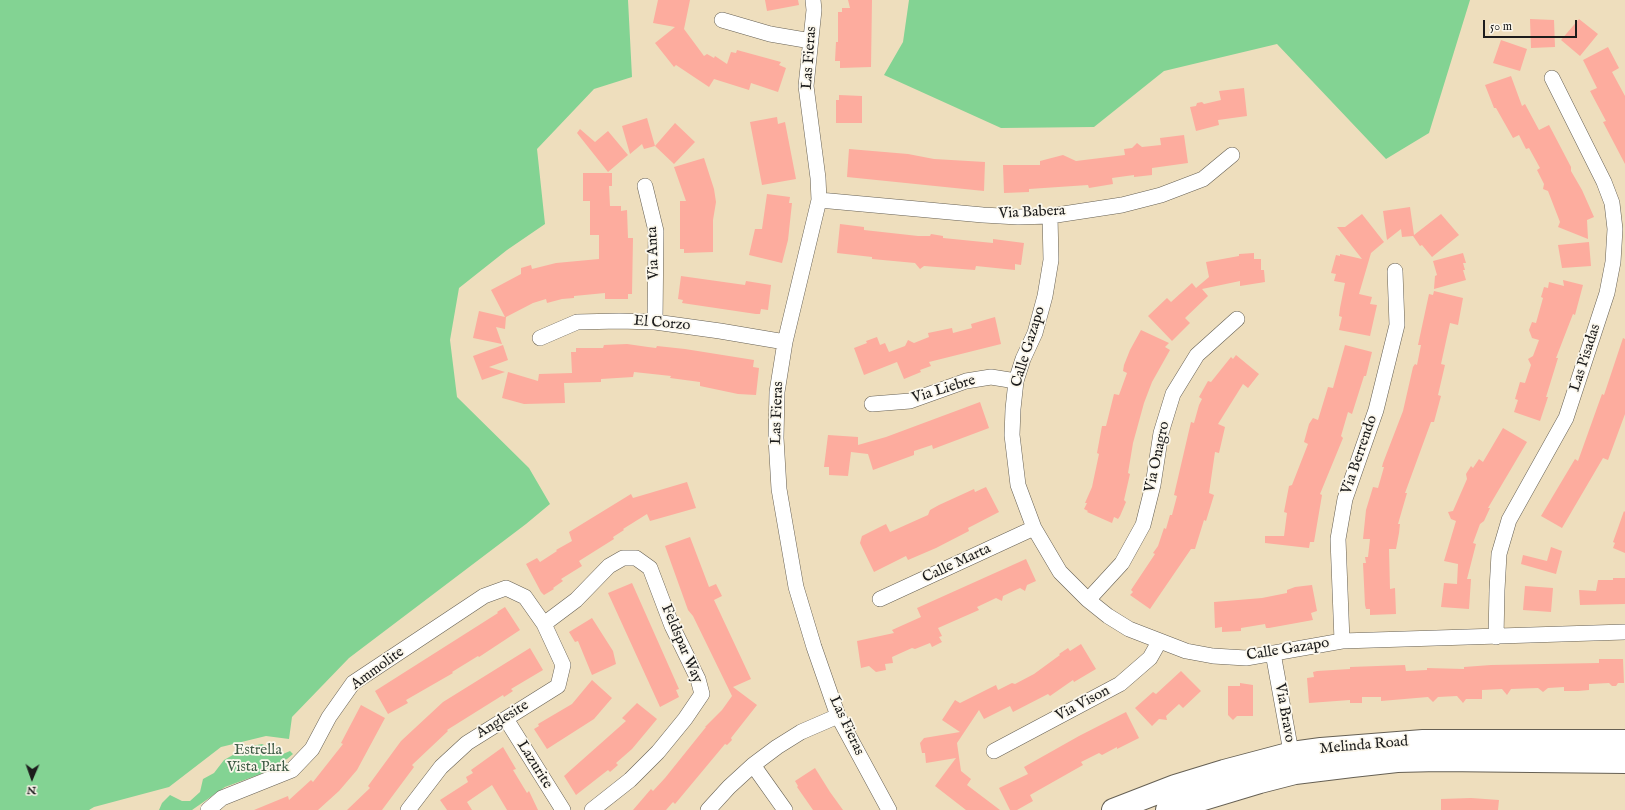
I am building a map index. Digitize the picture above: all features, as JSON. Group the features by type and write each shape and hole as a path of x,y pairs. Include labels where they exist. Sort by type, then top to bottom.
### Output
{"main road":[{"name":"Melinda Road","path":"1167,810 1233,789 1294,763 1371,744 1423,740 1625,741"},
{"name":"Melinda Road","path":"1113,810 1175,786 1224,771 1294,763 1397,761 1625,762"}],"street":[{"name":"Las Fieras","path":"813,0 814,10 806,86 818,178 819,200 785,342 777,392 776,438 779,489 796,587 814,647 838,716 889,810"},
{"path":"722,20 770,34 811,41"},
{"name":"Las Pisadas","path":"1496,637 1499,554 1509,520 1566,418 1607,293 1613,262 1618,202 1604,182 1552,78"},
{"name":"Via Babera","path":"819,200 983,215 1018,217 1050,216 1122,205 1161,195 1203,179 1232,155"},
{"name":"Via Anta","path":"645,186 656,231 655,322"},
{"name":"Calle Gazapo","path":"1050,216 1050,260 1045,296 1035,333 1016,381 1012,409 1018,485 1034,528 1060,572 1088,600 1108,616 1129,629 1158,642 1186,651 1213,656 1246,658 1342,641 1625,632"},
{"name":"Via Berrendo","path":"1342,641 1338,539 1345,499 1376,410 1397,325 1396,271"},
{"name":"Via Onagro","path":"1088,600 1122,563 1143,525 1153,485 1162,433 1173,394 1197,355 1236,319"},
{"name":"El Corzo","path":"540,338 577,322 619,321 655,322 785,342"},
{"name":"Via Liebre","path":"872,404 910,401 966,382 991,377 1016,381"},
{"name":"Calle Marta","path":"880,599 1034,528"},
{"name":"Feldspar Way","path":"544,624 576,600 608,566 623,558 636,558 650,568 672,626 698,679 702,694 685,719 658,752 630,780 592,810"},
{"name":"Ammolite","path":"208,810 222,798 292,770 312,749 329,716 353,683 484,596 506,588 525,597 544,624"},
{"name":"Anglesite","path":"408,810 441,767 467,743 558,686 563,665 544,624"},
{"name":"Via Vison","path":"994,751 1120,684 1150,658 1158,642"},
{"name":"Via Bravo","path":"1273,653 1294,763"},
{"path":"708,810 729,786 753,765 801,732 838,716"},
{"name":"Lazurite","path":"506,719 563,810"},
{"path":"753,765 785,810"}],"green space":[{"path":"0,0 628,0 632,77 594,89 537,149 545,224 507,250 459,288 450,340 457,397 529,468 550,504 526,524 349,658 292,717 289,739 266,736 221,747 169,787 94,807 89,810 0,810"},
{"path":"909,0 1470,0 1429,133 1386,159 1277,44 1164,71 1094,127 1001,128 884,75 903,42"},
{"name":"Estrella Vista Park","path":"262,744 283,754 290,751 293,754 280,762 277,768 225,787 192,810 159,810 162,803 170,795 182,801 190,801 200,792 203,779 214,773 224,760 247,747"}],"building":[{"path":"658,0 690,0 684,29 704,56 707,54 714,58 715,56 727,64 731,52 736,53 737,50 781,62 779,65 786,68 778,92 751,83 749,90 714,79 709,87 676,65 674,67 655,43 675,27 653,23"},
{"path":"765,0 798,0 799,5 767,11"},
{"path":"848,0 872,0 871,67 840,68 840,61 835,61 836,42 838,42 838,12 842,12 842,8 850,8"},
{"path":"1530,19 1554,20 1555,47 1531,48"},
{"path":"1579,19 1598,34 1580,56 1561,40"},
{"path":"1501,40 1527,49 1520,71 1493,63"},
{"path":"1608,47 1619,68 1612,72 1625,96 1625,164 1603,122 1606,121 1590,91 1597,88 1583,60"},
{"path":"1511,76 1522,106 1525,104 1539,130 1549,125 1571,167 1571,171 1582,190 1594,217 1587,220 1588,239 1558,227 1560,222 1548,191 1543,189 1544,184 1537,170 1540,168 1529,148 1526,149 1519,135 1513,138 1496,108 1494,108 1485,85"},
{"path":"1244,88 1247,116 1218,120 1219,125 1196,131 1190,107 1196,106 1197,103 1202,102 1204,104 1221,100 1219,91"},
{"path":"839,95 862,96 862,123 836,123 836,100 839,100"},
{"path":"777,117 778,124 785,122 796,179 762,185 750,122"},
{"path":"647,118 655,146 644,149 642,144 630,154 622,126"},
{"path":"675,123 695,142 674,164 655,146"},
{"path":"580,129 595,142 608,131 628,155 608,172 577,133"},
{"path":"1184,135 1188,163 1152,168 1152,175 1134,177 1134,175 1112,178 1113,184 1089,188 1088,185 1029,189 1029,192 1004,193 1003,165 1040,165 1040,161 1063,155 1076,161 1125,155 1124,149 1132,148 1137,143 1142,147 1161,145 1160,138"},
{"path":"849,149 908,154 934,159 985,162 984,191 847,177"},
{"path":"704,158 714,189 716,202 713,220 713,252 684,253 684,249 680,249 680,201 686,201 674,167"},
{"path":"583,173 612,173 612,186 609,186 610,206 621,206 621,211 627,210 628,238 633,238 632,294 628,294 628,299 605,299 605,293 574,296 574,298 562,299 547,303 546,299 533,303 506,317 505,329 496,327 502,344 473,338 479,311 505,317 491,290 521,274 521,268 531,265 532,269 556,263 599,259 599,235 590,235 590,201 583,201"},
{"path":"767,194 790,197 789,203 792,203 788,240 782,263 749,255 755,229 762,229"},
{"path":"1410,207 1414,235 1441,214 1459,235 1432,257 1422,245 1420,246 1413,236 1402,237 1401,229 1387,240 1383,211"},
{"path":"1362,214 1384,242 1371,253 1359,294 1372,297 1370,304 1377,305 1370,336 1339,330 1342,317 1339,316 1340,308 1345,283 1334,281 1336,274 1331,273 1336,255 1340,256 1340,254 1362,259 1337,227 1345,227"},
{"path":"840,224 864,227 864,230 918,236 930,236 931,234 943,236 943,238 993,243 993,239 1024,243 1021,265 1015,264 1015,270 976,266 975,270 924,266 920,269 915,263 872,259 872,257 837,253"},
{"path":"1589,242 1591,266 1562,268 1558,245"},
{"path":"1254,253 1254,259 1261,259 1261,270 1264,270 1265,282 1240,286 1240,281 1202,289 1208,296 1185,318 1190,323 1172,341 1148,316 1167,298 1171,302 1192,283 1196,288 1209,277 1206,262 1239,256 1239,254"},
{"path":"1463,253 1466,263 1463,263 1465,270 1463,270 1466,280 1434,289 1435,276 1437,275 1433,261"},
{"path":"681,276 745,285 746,281 771,285 768,310 761,309 760,314 756,314 682,303 683,300 678,299"},
{"path":"1563,280 1583,285 1575,315 1573,314 1556,358 1558,358 1540,421 1514,412 1518,400 1515,399 1520,382 1525,383 1531,365 1528,359 1533,356 1539,340 1532,338 1529,330 1532,322 1536,323 1543,298 1541,297 1544,287 1548,288 1549,282 1564,286"},
{"path":"1434,291 1463,298 1458,325 1450,323 1441,364 1445,365 1438,395 1441,396 1434,422 1431,422 1405,493 1407,493 1398,524 1400,524 1396,549 1389,549 1390,589 1395,588 1396,614 1370,615 1370,609 1366,609 1365,605 1363,563 1366,563 1365,557 1368,557 1370,539 1363,539 1366,510 1373,487 1378,488 1384,467 1382,467 1383,463 1403,411 1413,367 1415,364 1417,365 1421,345 1418,345 1429,294 1433,295"},
{"path":"995,317 1001,344 929,362 931,366 904,379 897,362 864,375 854,348 877,337 880,345 885,343 889,352 905,346 908,340 914,343 929,337 928,333 952,328 953,333 972,328 971,324"},
{"path":"1141,330 1169,343 1165,347 1170,350 1152,382 1144,403 1133,443 1128,473 1130,474 1124,500 1126,502 1118,519 1114,517 1112,523 1087,512 1088,511 1084,509 1092,487 1099,454 1097,453 1102,426 1106,426 1114,394 1119,395 1127,373 1123,371 1124,365"},
{"path":"1623,338 1625,339 1625,414 1608,460 1603,458 1562,528 1541,516 1575,459 1578,461 1602,394 1604,395"},
{"path":"627,344 656,348 657,346 685,349 754,360 753,367 759,368 756,395 738,394 700,386 700,382 670,378 671,376 634,372 633,377 601,379 601,382 564,383 565,403 524,404 502,398 508,372 538,381 539,374 572,373 571,352 576,352 576,348 603,348 604,345"},
{"path":"503,345 508,360 489,367 505,372 482,380 473,356"},
{"path":"1345,345 1372,352 1366,376 1364,376 1352,414 1348,412 1341,436 1343,438 1320,494 1322,495 1314,542 1310,542 1309,548 1265,543 1265,536 1284,536 1287,513 1284,512 1289,486 1292,485 1308,444 1304,442 1309,424 1313,418 1318,420 1328,387 1333,388"},
{"path":"1236,355 1259,374 1248,388 1243,384 1218,424 1225,427 1219,453 1215,452 1209,493 1214,495 1206,521 1204,520 1195,549 1191,549 1150,609 1130,595 1133,592 1131,590 1155,554 1153,553 1158,546 1164,528 1166,529 1170,515 1172,515 1177,496 1174,495 1191,422 1194,423 1202,399 1199,397 1208,381 1211,382 1231,357 1233,359"},
{"path":"980,402 989,428 933,449 932,445 914,451 914,455 873,470 868,454 851,452 848,476 829,475 829,467 824,467 828,435 858,437 858,445 886,437"},
{"path":"1503,428 1527,442 1488,508 1490,508 1484,521 1480,524 1473,543 1476,544 1467,579 1471,579 1469,609 1441,607 1444,583 1457,584 1458,564 1444,561 1456,521 1451,519 1448,512 1453,511 1467,479 1466,474 1471,466 1473,468 1479,459 1483,462"},
{"path":"687,482 696,508 650,521 647,514 623,529 624,530 613,537 614,539 579,561 582,566 561,579 563,581 553,588 554,589 544,595 541,592 526,564 537,558 540,562 557,551 556,550 572,541 569,532 631,494 633,498"},
{"path":"986,487 999,512 968,528 969,531 936,548 908,560 906,556 874,572 860,543 862,536 886,524 890,532 928,515 930,510 939,505 974,489 975,492"},
{"path":"1624,511 1625,553 1613,548 1615,543 1613,542"},
{"path":"690,537 709,587 716,584 722,596 714,600 751,679 733,687 757,705 731,738 732,740 727,745 725,744 675,804 673,802 666,810 633,810 651,789 653,791 665,778 705,727 722,710 732,696 693,616 688,610 665,546"},
{"path":"1551,547 1562,551 1556,574 1521,564 1523,555 1547,561"},
{"path":"1026,559 1036,581 1027,585 1025,591 1020,588 1003,596 1002,601 996,598 977,607 979,610 938,628 942,636 939,637 942,642 932,647 930,643 915,649 912,648 892,657 893,663 885,664 886,670 876,672 869,666 861,668 857,641 894,633 892,630 921,617 917,608"},
{"path":"1613,578 1625,578 1625,604 1580,605 1579,590 1596,591 1598,580 1613,580"},
{"path":"632,583 679,689 676,690 679,697 660,707 608,593"},
{"path":"1312,585 1317,611 1311,613 1313,620 1269,628 1266,628 1265,624 1241,628 1241,631 1222,632 1222,627 1215,628 1214,602 1262,598 1287,593 1287,590 1295,587"},
{"path":"1525,586 1553,588 1551,612 1523,610"},
{"path":"505,607 520,630 479,657 478,656 452,672 453,673 406,700 408,703 388,714 375,691 498,613 497,612"},
{"path":"592,618 613,651 616,664 592,675 578,641 575,642 569,632"},
{"path":"1081,644 1096,669 1074,682 1073,680 1050,696 1048,694 1013,712 1010,706 984,719 979,710 957,743 961,771 971,779 967,785 1000,810 966,810 935,786 956,758 926,763 925,753 922,753 920,743 924,738 960,732 942,720 955,700 960,703 996,685 998,690 1012,683 1015,684 1034,674 1068,648 1070,651"},
{"path":"530,648 543,670 511,689 513,691 504,697 503,695 447,730 448,731 412,765 414,767 382,810 347,810 370,788 368,786 401,741 443,702"},
{"path":"1599,659 1623,659 1624,683 1618,683 1616,686 1612,686 1609,683 1589,684 1589,690 1578,691 1564,691 1564,687 1548,688 1543,692 1538,688 1511,689 1507,695 1502,689 1482,690 1482,699 1466,699 1463,703 1457,696 1438,697 1433,702 1428,697 1381,701 1381,697 1362,697 1362,703 1350,703 1350,700 1309,703 1307,678 1314,677 1313,672 1317,671 1350,669 1350,667 1405,665 1406,671 1427,670 1427,668 1464,669 1464,667 1491,665 1599,663"},
{"path":"1181,671 1201,691 1183,708 1179,704 1166,716 1167,720 1159,719 1152,726 1135,708 1153,692 1156,694"},
{"path":"592,680 612,698 594,719 547,749 534,729 539,726 538,724 572,704"},
{"path":"1240,683 1253,685 1253,716 1237,716 1233,720 1228,715 1228,686 1240,686"},
{"path":"637,703 657,719 632,749 616,763 618,765 610,772 608,770 576,795 564,776 626,721 622,718"},
{"path":"361,705 385,718 357,770 339,791 318,810 254,810 288,796 289,800 311,780 313,782 343,744 341,743"},
{"path":"1126,712 1139,738 1117,749 1117,747 1102,755 1099,753 1081,762 1083,765 1030,795 1033,801 1017,810 1010,810 999,788 1028,774 1024,767"},
{"path":"503,747 516,769 513,770 527,793 529,791 538,810 507,810 492,785 467,802 472,810 447,810 440,800 468,782 466,777 473,773 471,770"},
{"path":"815,768 843,810 813,810 797,787 798,786 795,781"},
{"path":"1471,798 1499,800 1498,810 1441,810 1441,799"}]}
